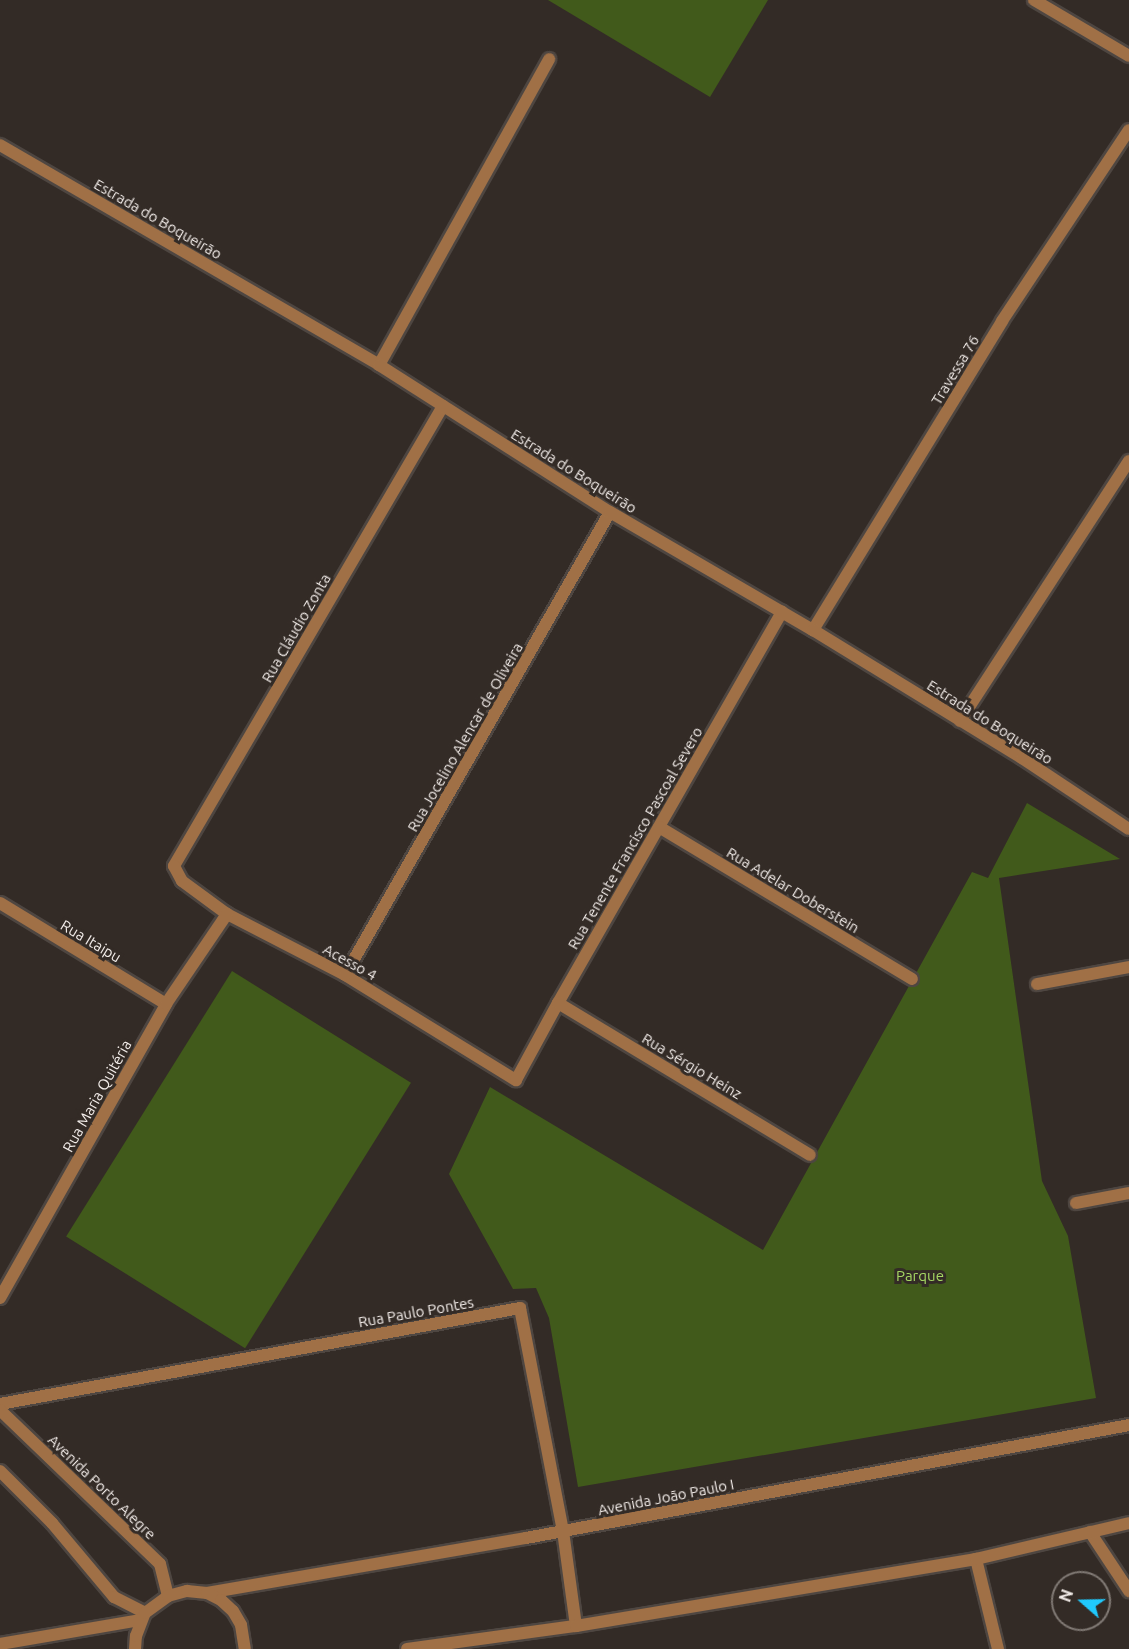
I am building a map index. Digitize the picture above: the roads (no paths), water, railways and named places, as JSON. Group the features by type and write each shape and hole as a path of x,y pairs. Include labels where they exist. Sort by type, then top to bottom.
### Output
{"street":[{"path":"1034,0 1129,56"},
{"path":"379,365 549,59"},
{"name":"Travessa 76","path":"813,630 1002,321 1129,130"},
{"name":"Estrada do Boqueirão","path":"0,145 379,365 610,512 813,630 1129,829"},
{"name":"Rua Cláudio Zonta","path":"174,866 443,406"},
{"path":"960,721 1129,461"},
{"name":"Rua Jocelino Alencar de Oliveira","path":"345,975 610,512"},
{"name":"Rua Tenente Francisco Pascoal Severo","path":"516,1080 782,612"},
{"name":"Rua Adelar Doberstein","path":"659,827 912,979"},
{"name":"Acesso 4","path":"174,866 182,881 227,914 345,975 516,1080"},
{"name":"Rua Itaipu","path":"0,903 166,1004"},
{"name":"Rua Maria Quitéria","path":"0,1298 166,1004 227,914"},
{"path":"1037,984 1129,967"},
{"name":"Rua Sérgio Heinz","path":"558,1003 810,1155"},
{"path":"1076,1203 1129,1194"},
{"name":"Rua Paulo Pontes","path":"0,1404 520,1308 563,1532 576,1626"},
{"name":"Avenida Porto Alegre","path":"0,1410 160,1564 168,1596"},
{"name":"Avenida João Paulo I","path":"168,1596 187,1591 207,1593 563,1532 1129,1425"},
{"path":"0,1471 52,1523 114,1597 143,1617"},
{"path":"407,1649 576,1626 976,1559 1129,1522"},
{"path":"1090,1532 1129,1591"},
{"path":"976,1559 998,1649"},
{"path":"207,1593 221,1600 233,1611 241,1625 245,1649"},
{"path":"0,1644 143,1617 168,1596"},
{"path":"135,1649 136,1636 143,1617"}],"park label":[{"name":"Parque","path":"920,1276"}]}
